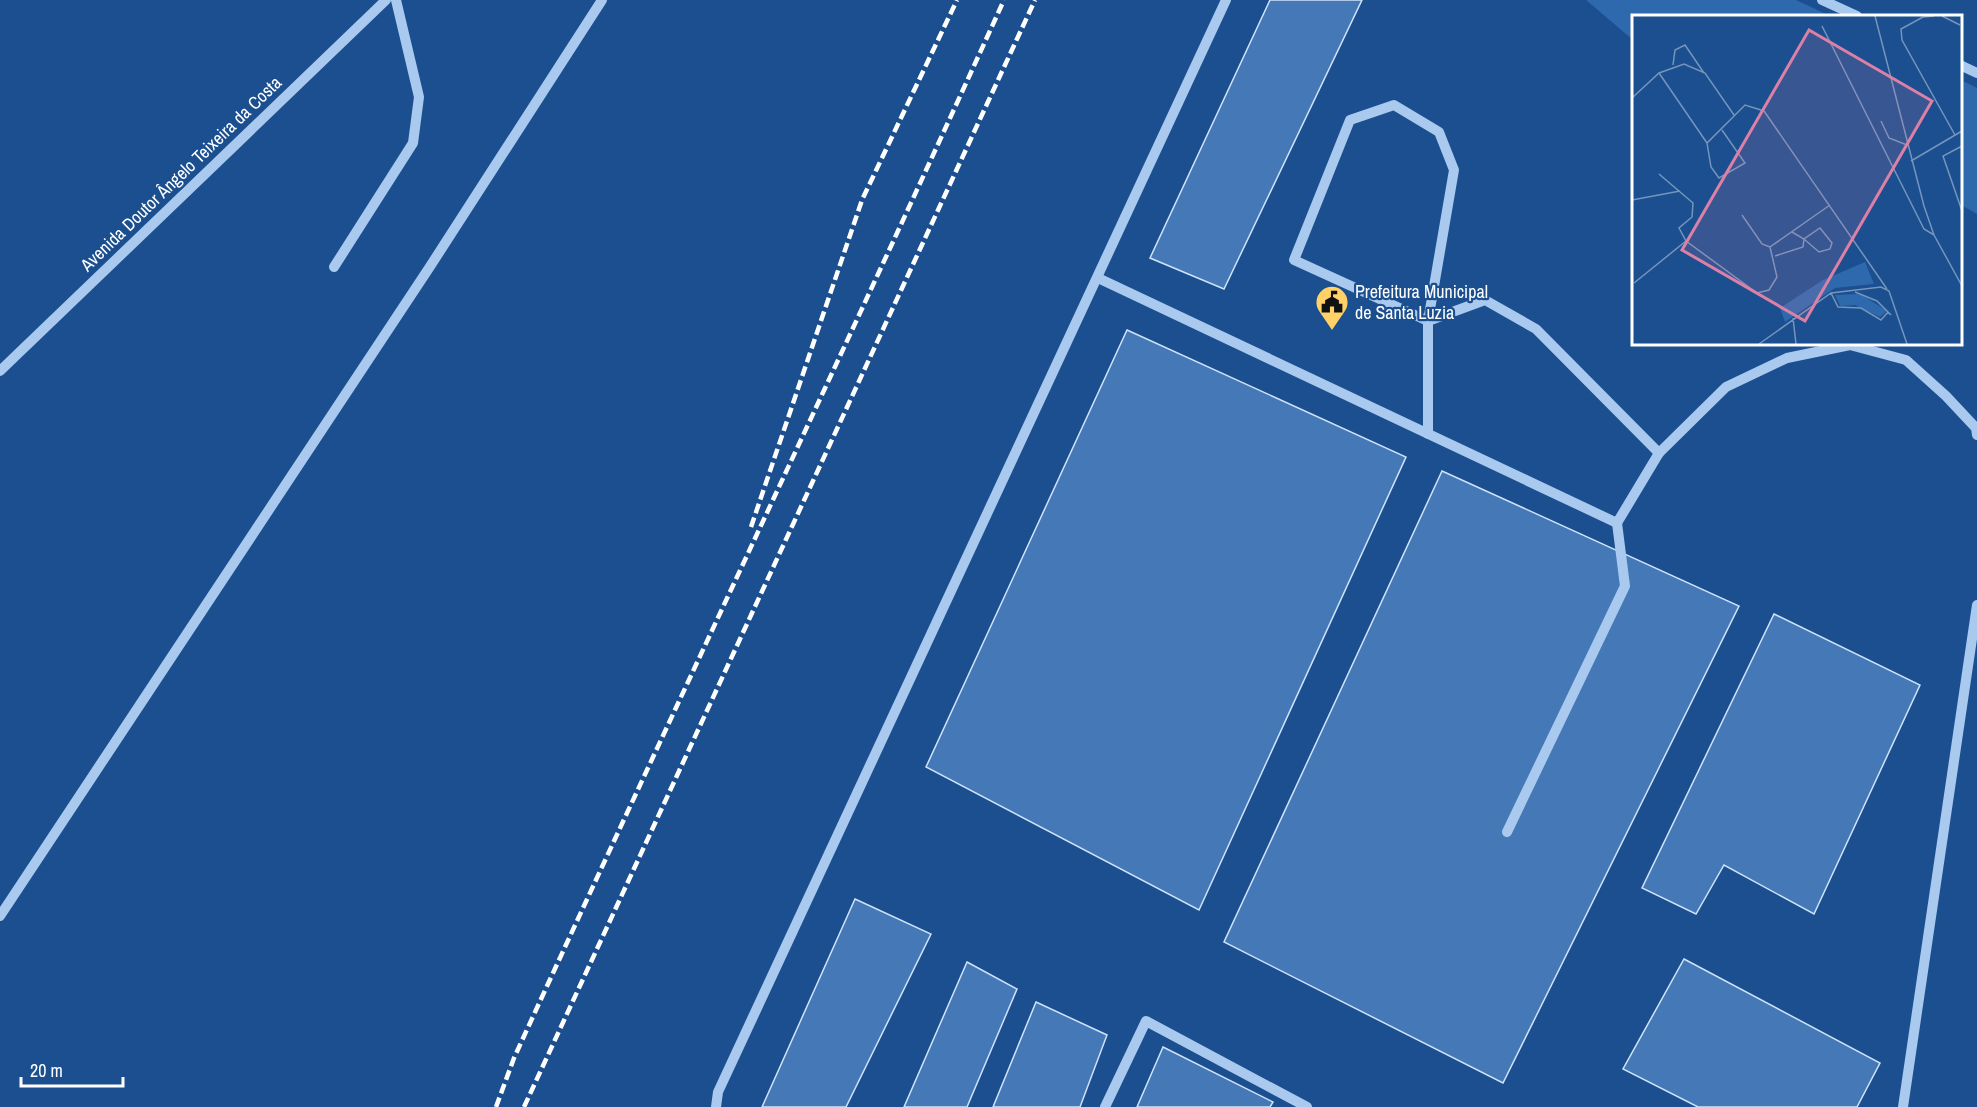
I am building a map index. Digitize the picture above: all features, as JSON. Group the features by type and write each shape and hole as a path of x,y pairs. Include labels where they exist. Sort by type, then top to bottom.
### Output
{"street":[{"name":"Avenida Doutor Ângelo Teixeira da Costa","path":"0,371 386,0"},
{"path":"334,267 413,143 419,97 396,0"},
{"path":"0,916 431,265 602,0"},
{"path":"716,1107 718,1092 723,1081 1226,0"},
{"path":"1822,0 1855,15"},
{"path":"1962,66 1977,73"},
{"path":"1428,434 1428,321 1454,170 1439,132 1394,105 1350,120 1294,261 1428,321 1485,300 1536,329 1659,453"},
{"path":"1098,278 1617,523"},
{"path":"1507,832 1625,586 1617,523 1659,453 1726,387 1787,358 1850,345 1906,360 1969,420 1976,428 1977,435"},
{"path":"1903,1107 1977,605"},
{"path":"1105,1107 1146,1021 1307,1107"}],"shaded area":[{"path":"1586,0 1796,0 1828,15 1632,15 1632,39"},
{"path":"1962,80 1977,88 1977,214 1962,206"}],"building":[{"path":"1270,0 1362,0 1224,289 1150,258"},
{"path":"1127,330 1406,457 1199,910 926,767"},
{"path":"1442,471 1739,606 1503,1083 1224,942"},
{"path":"1774,614 1920,685 1814,914 1724,865 1696,914 1642,888"},
{"path":"855,899 931,934 846,1107 762,1107"},
{"path":"1684,959 1880,1063 1857,1107 1698,1107 1623,1069"},
{"path":"967,962 1017,989 967,1107 904,1107"},
{"path":"1036,1002 1107,1035 1080,1107 993,1107"},
{"path":"1163,1047 1273,1102 1270,1107 1137,1107"}],"railway":[{"path":"751,527 862,200 957,0"},
{"path":"496,1107 514,1058 1004,0"},
{"path":"524,1107 1035,0"}],"place":[{"name":"Prefeitura Municipal de Santa Luzia","path":"1332,331"}]}
